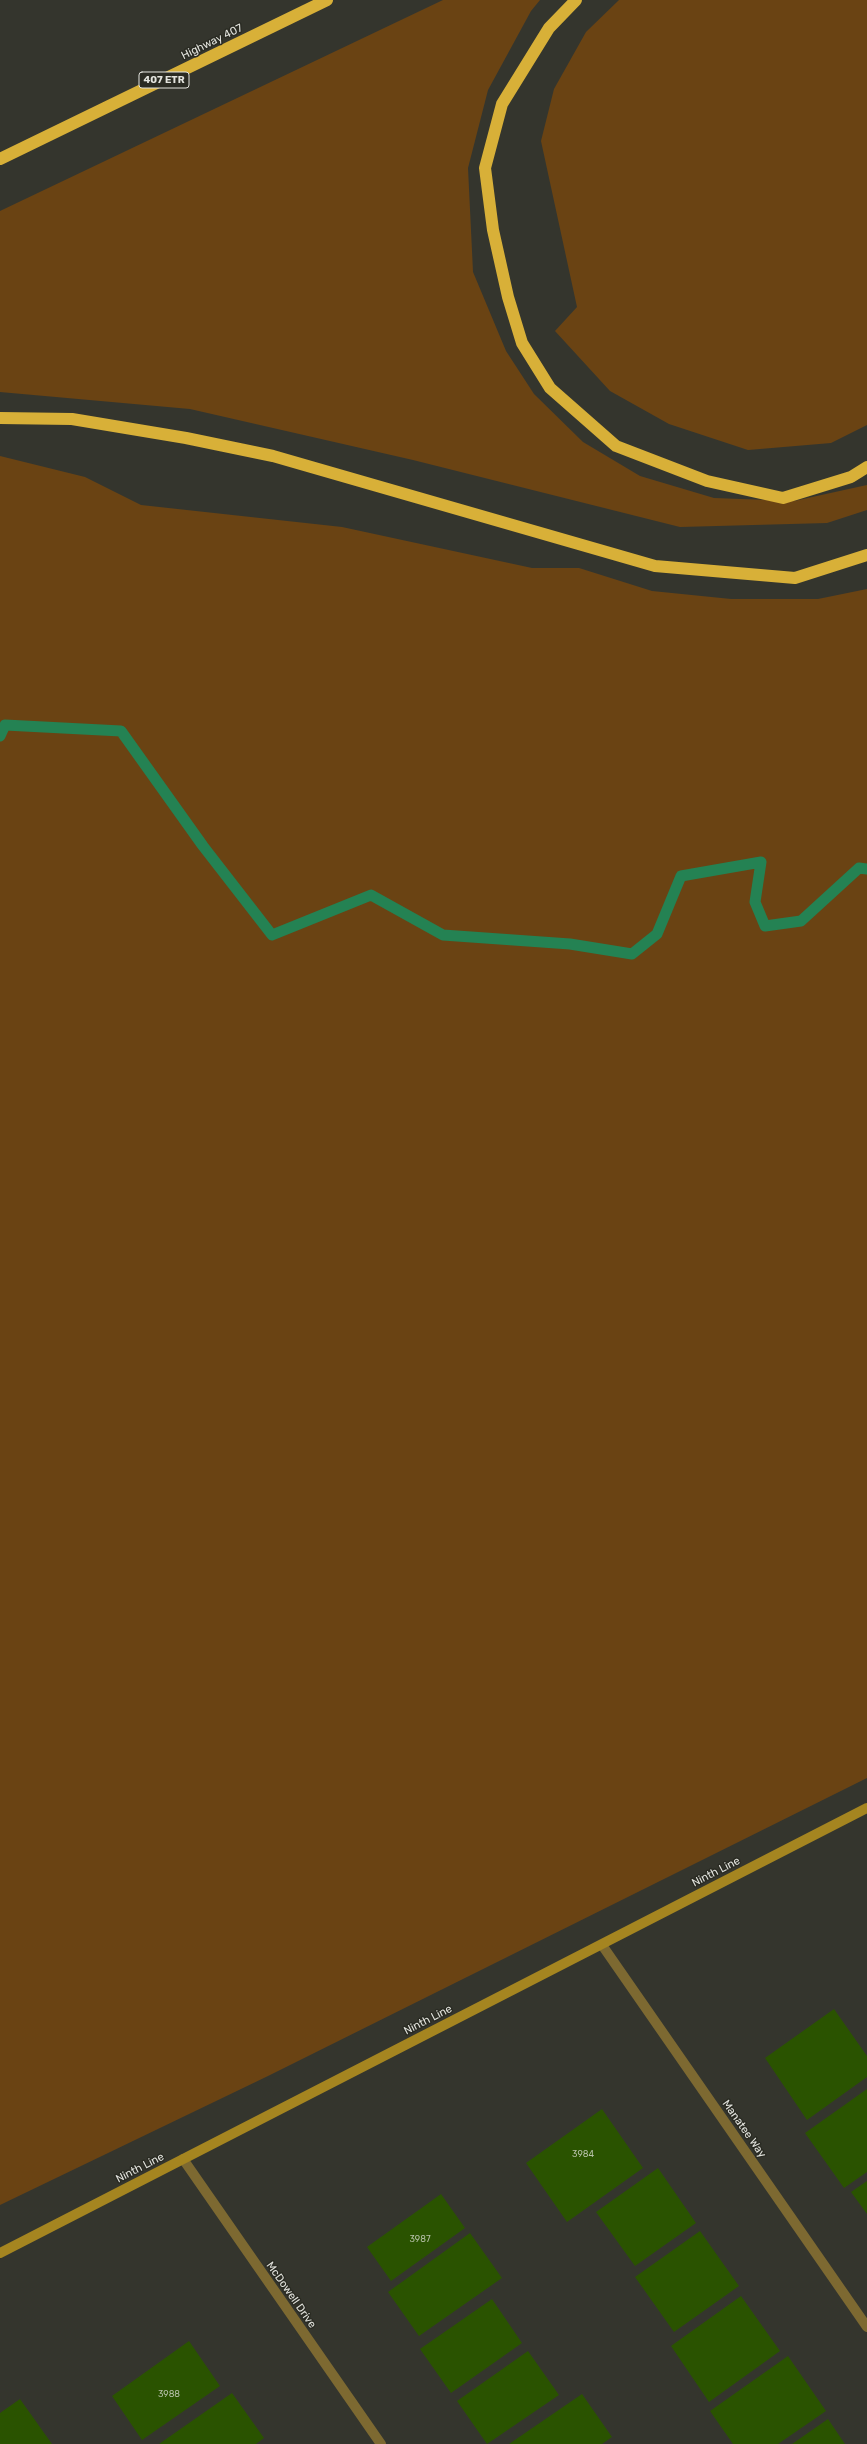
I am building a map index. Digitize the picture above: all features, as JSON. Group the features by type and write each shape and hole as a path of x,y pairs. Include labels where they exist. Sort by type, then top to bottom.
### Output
{"highway":[{"name":"Highway 407","path":"0,159 327,0"},
{"path":"576,0 548,28 502,104 484,168 493,230 508,297 522,343 550,388 616,446 707,481 783,498 851,477 867,467"},
{"path":"0,418 72,419 186,438 273,456 655,566 795,578 867,555"}],"main road":[{"name":"Ninth Line","path":"0,2253 867,1808"}],"street":[{"name":"Manatee Way","path":"602,1945 867,2327"},
{"name":"McDowell Drive","path":"183,2159 381,2444"}],"shaded area":[{"path":"443,0 540,0 531,11 488,90 468,168 473,272 506,351 534,394 583,442 640,476 714,498 794,501 867,485 867,510 827,523 680,527 413,460 190,409 0,392 0,211"},
{"path":"619,0 867,0 867,425 831,443 748,450 669,424 610,391 555,331 577,307 541,141 554,89 586,32"},
{"path":"0,456 85,477 141,505 342,527 532,568 579,568 652,591 731,599 818,599 867,589 867,1778 268,2076 0,2205"}],"building":[{"path":"834,2009 867,2056 867,2077 807,2120 765,2058"},
{"path":"867,2089 867,2172 844,2188 805,2133"},
{"path":"602,2109 643,2168 567,2222 526,2163"},
{"path":"658,2168 696,2223 635,2266 596,2212"},
{"path":"867,2181 867,2214 851,2192"},
{"path":"441,2194 465,2228 391,2281 367,2247"},
{"path":"700,2231 739,2286 674,2332 635,2277"},
{"path":"470,2233 502,2278 419,2336 388,2292"},
{"path":"741,2296 780,2351 709,2402 671,2346"},
{"path":"492,2299 522,2343 451,2393 420,2349"},
{"path":"189,2341 220,2386 142,2440 112,2396"},
{"path":"528,2351 559,2395 487,2444 457,2401"},
{"path":"788,2356 826,2411 778,2444 733,2444 710,2411"},
{"path":"232,2393 264,2438 256,2444 159,2444"},
{"path":"582,2394 612,2437 602,2444 509,2444"},
{"path":"20,2399 52,2444 0,2444 0,2413"},
{"path":"828,2419 845,2444 792,2444"}],"waterway":[{"path":"0,736 5,725 121,731 203,846 272,935 371,895 443,935 570,944 632,954 657,934 681,876 761,862 755,902 765,926 801,921 859,868 867,869"}]}
